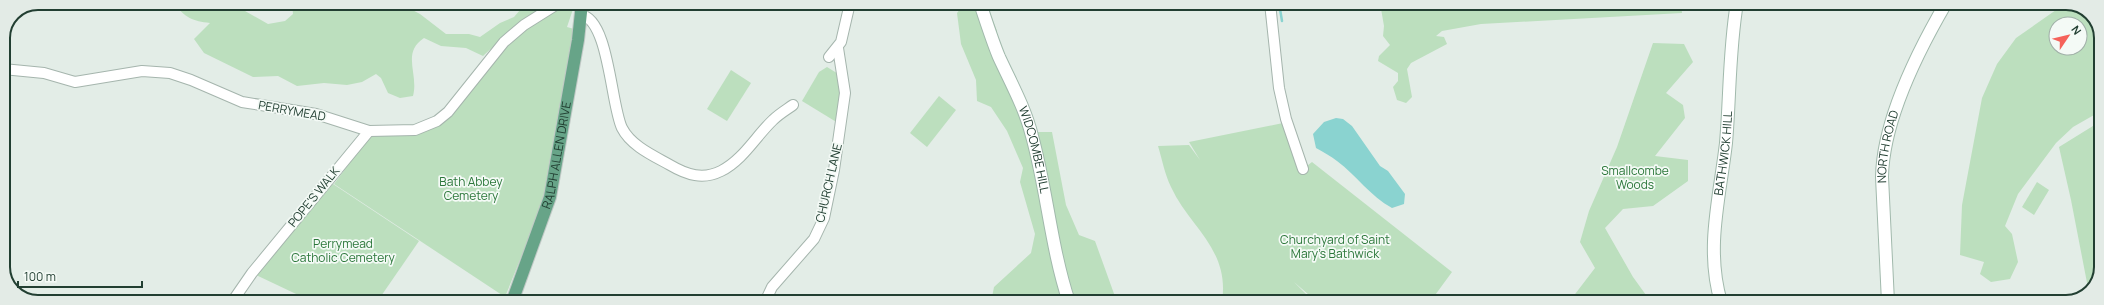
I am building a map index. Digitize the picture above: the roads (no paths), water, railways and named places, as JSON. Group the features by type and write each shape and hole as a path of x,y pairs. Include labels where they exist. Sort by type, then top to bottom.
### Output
{"main road":[{"name":"RALPH ALLEN DRIVE","path":"515,295 550,197 582,10"}],"street":[{"name":"PERRYMEAD","path":"10,70 44,73 76,82 142,71 170,73 242,102 316,114 369,131 415,130 437,121 448,112 504,42 524,25 548,10"},
{"path":"583,10 592,22 604,45 618,118 625,133 645,150 678,170 696,177 706,176 721,171 735,162 774,119 793,106"},
{"path":"829,57 838,48 849,10"},
{"name":"WIDCOMBE HILL","path":"983,10 1000,58 1021,103 1032,135 1046,195 1059,266 1067,295"},
{"path":"1271,10 1279,88 1286,119 1303,170"},
{"name":"BATHWICK HILL","path":"1719,295 1714,276 1714,232 1726,143 1736,10"},
{"name":"NORTH ROAD","path":"1888,295 1882,177 1883,157 1912,68 1942,10"},
{"name":"CHURCH LANE","path":"768,295 772,287 814,239 824,218 834,170 845,93 838,48"},
{"name":"POPE'S WALK","path":"237,295 252,273 369,131"}],"water":[{"path":"1336,118 1343,119 1352,126 1380,166 1388,171 1405,194 1404,204 1392,208 1384,203 1337,161 1316,148 1313,134 1324,122"}],"waterway":[{"path":"1280,10 1282,21"}],"park label":[{"name":"Smallcombe Woods","path":"1635,178"},
{"name":"Bath Abbey Cemetery","path":"471,189"},
{"name":"Churchyard of Saint Mary's Bathwick","path":"1335,247"},
{"name":"Perrymead Catholic Cemetery","path":"343,251"}]}
